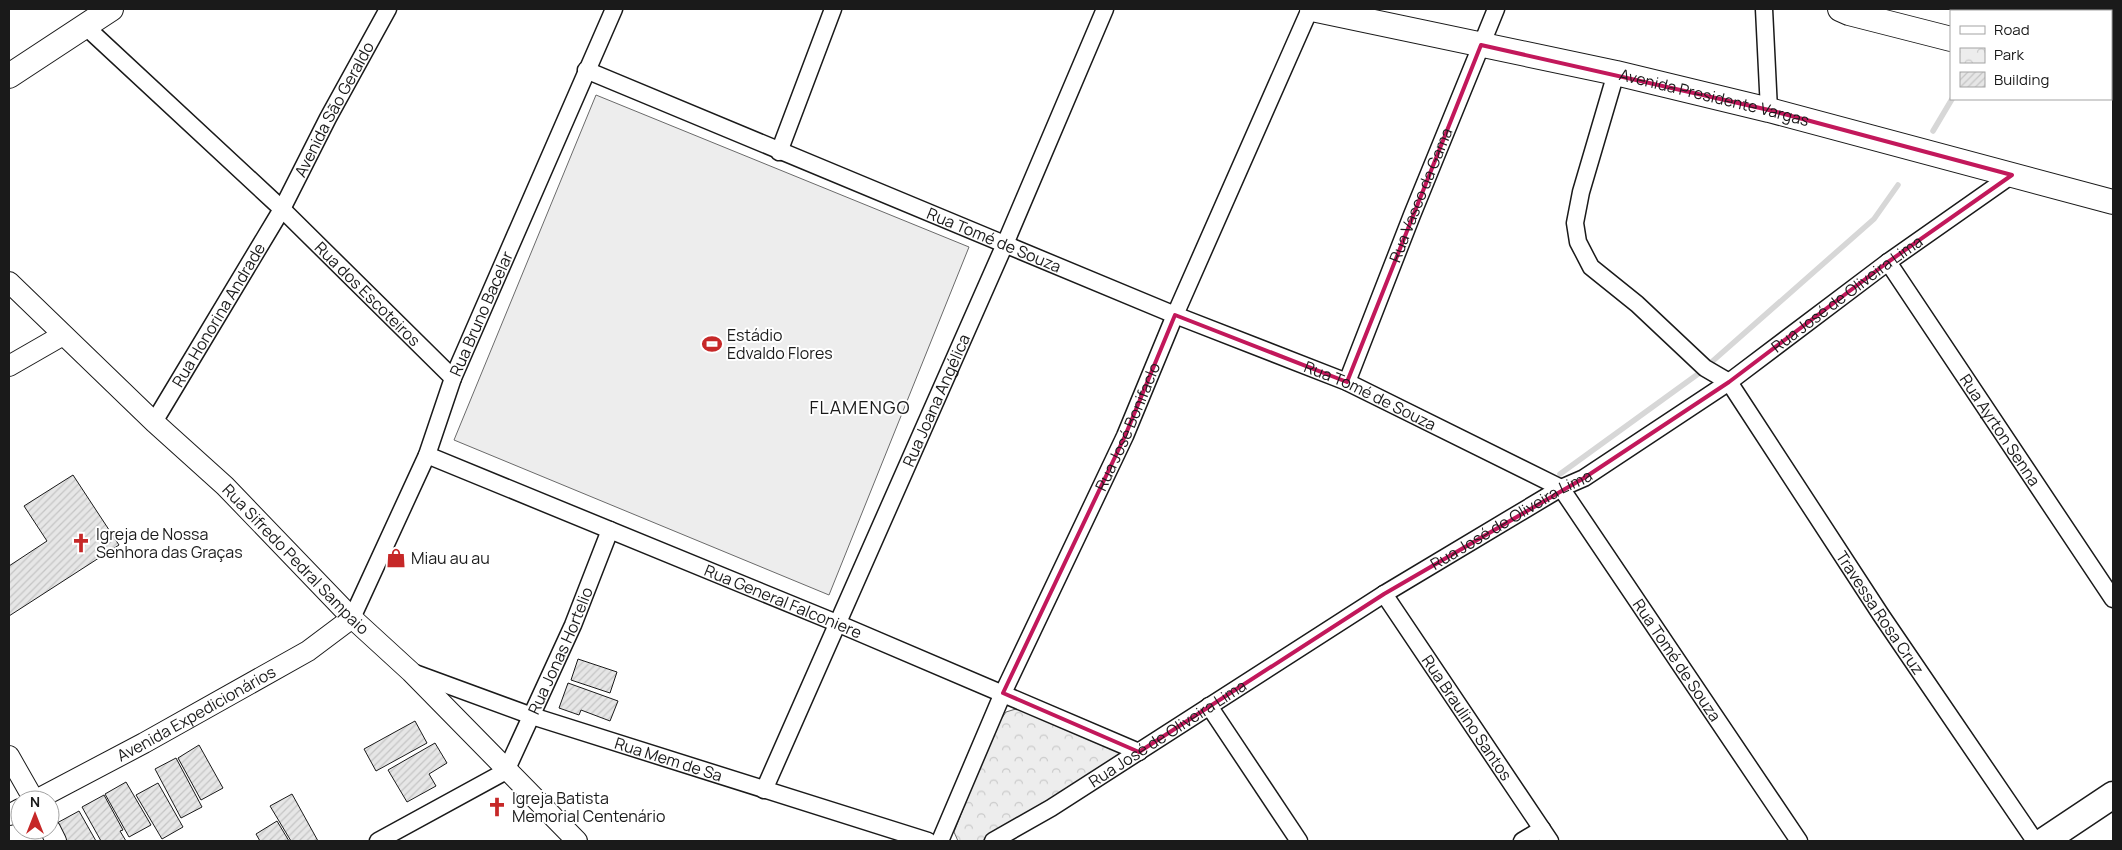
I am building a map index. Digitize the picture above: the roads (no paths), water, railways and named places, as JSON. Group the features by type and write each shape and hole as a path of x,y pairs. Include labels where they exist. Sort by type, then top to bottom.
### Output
{"main road":[{"path":"9,76 111,9"},
{"name":"Avenida Presidente Vargas","path":"1311,9 1616,73 1769,110 2113,202"},
{"path":"1840,9 1849,13 1950,39"},
{"path":"2044,841 2113,795"}],"street":[{"name":"Avenida São Geraldo","path":"282,209 328,118 388,9"},
{"name":"Rua Bruno Bacelar","path":"352,618 427,455 453,378 614,9"},
{"path":"778,152 833,9"},
{"name":"Rua Joana Angélica","path":"764,790 1006,244 1105,9"},
{"name":"Rua José Bonifaclo","path":"940,841 1003,693 1125,436 1175,315 1311,9"},
{"name":"Rua Vasco da Gama","path":"1347,382 1496,9"},
{"path":"1764,9 1769,110"},
{"name":"Rua dos Escoteiros","path":"86,27 282,209 453,378"},
{"name":"Rua Tomé de Souza","path":"586,70 778,152 1175,315 1347,382 1561,488 1799,841"},
{"path":"1616,73 1581,192 1575,223 1578,242 1591,267 1637,304 1693,354 1705,368 1729,382"},
{"name":"Rua José de Oliveira Lima","path":"993,841 1052,808 1384,594 1561,488 1584,478 1729,382 1888,262 2012,175"},
{"name":"Rua Honorina Andrade","path":"154,422 282,209"},
{"name":"Rua Ayrton Senna","path":"1888,262 2113,599"},
{"name":"Rua Sifredo Pedral Sampaio","path":"9,282 154,422 225,486 352,618 411,672 577,841"},
{"path":"9,366 63,335"},
{"name":"Travessa Rosa Cruz","path":"1729,382 1881,615 2035,841"},
{"name":"Rua General Falconiere","path":"427,455 839,624 1139,752"},
{"name":"Rua Jonas Hortelio","path":"506,770 572,624 610,530"},
{"name":"Rua Braulino Santos","path":"1384,594 1546,835"},
{"name":"Avenida Expedicionários","path":"54,790 144,743 308,651 352,618"},
{"name":"Rua Mem de Sa","path":"411,672 532,716 928,841"},
{"path":"1209,706 1299,841"},
{"path":"9,756 29,790"},
{"path":"378,841 506,770"},
{"path":"1522,841 1546,835"}],"waterway":[{"path":"1933,131 1951,100"},
{"path":"1560,474 1698,374 1874,219 1898,185"}],"place":[{"name":"Estádio Edvaldo Flores","path":"712,344"},
{"name":"Igreja de Nossa Senhora das Graças","path":"81,543"},
{"name":"Miau au au","path":"396,558"},
{"name":"Igreja Batista Memorial Centenário","path":"497,807"}],"district":[{"name":"FLAMENGO","path":"860,407"}]}
